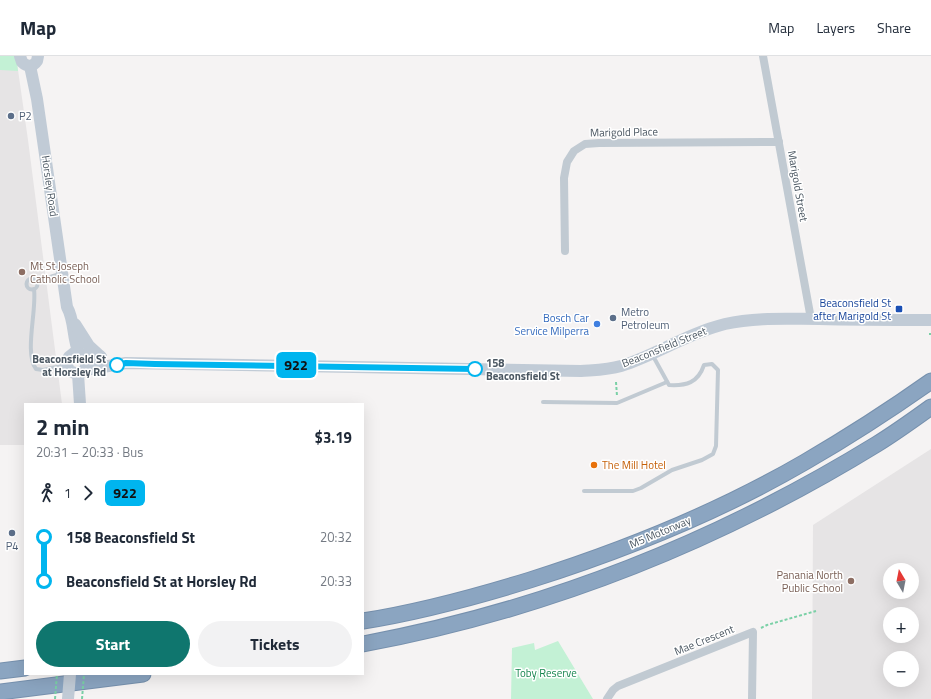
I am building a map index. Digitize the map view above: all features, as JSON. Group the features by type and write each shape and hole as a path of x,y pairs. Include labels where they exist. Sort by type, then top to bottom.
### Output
{"highway":[{"name":"M5 Motorway","path":"364,621 396,616 479,596 559,571 626,547 681,524 748,493 804,463 880,417 931,381"},
{"name":"M5 Motorway","path":"364,644 427,631 482,617 589,583 649,561 751,515 803,487 878,444 931,407"},
{"path":"0,671 24,668"},
{"path":"0,692 135,675"}],"main road":[{"path":"20,56 22,62 30,66 35,64 38,56"},
{"name":"Horsley Road","path":"30,66 37,99 68,310 64,313 75,358 87,363 81,372"},
{"path":"68,310 84,340 94,352 107,360 126,363"},
{"name":"Beaconsfield Street","path":"81,372 126,363 582,371 600,370 619,366 651,354 694,334 726,324 768,319 931,320"},
{"path":"80,403 81,372 72,373 75,358 101,357"},
{"path":"68,699 70,675"}],"street":[{"name":"Marigold Street","path":"763,56 810,319"},
{"name":"Marigold Place","path":"565,251 564,178 567,162 574,151 585,144 779,142"},
{"name":"Mae Crescent","path":"607,699 613,690 618,686 753,632"},
{"path":"752,699 753,632"}],"lane":[{"path":"34,289 29,288 27,282 32,278 37,281 62,273"},
{"path":"37,281 37,287 34,289 31,353 33,364 36,369 43,370 75,358"},
{"path":"584,491 633,491 672,470 702,460 713,454 716,446 718,370 712,364 704,365 701,373 695,380 681,385 669,384 651,354"},
{"path":"543,402 617,403 667,382"}],"path":[{"path":"616,382 617,396"},
{"path":"753,632 767,625 816,611"},
{"path":"55,699 57,675"},
{"path":"82,699 84,675"}],"shaded area":[{"name":"Mt St Joseph Catholic School","path":"0,56 16,56 62,403 24,403 24,445 0,445"},
{"name":"Panania North Public School","path":"931,449 931,699 812,699 813,525"}],"green space":[{"path":"0,56 16,56 18,71 0,70"},
{"name":"Toby Reserve","path":"558,641 593,699 511,699 512,648 534,643 535,650"}],"bus line":[{"name":"922","path":"117,365 126,363 475,369"}],"place":[{"name":"P2","path":"11,116"},
{"name":"Mt St Joseph Catholic School","path":"22,272"},
{"name":"Beaconsfield St after Marigold St","path":"899,309"},
{"name":"Metro Petroleum","path":"613,318"},
{"name":"Bosch Car Service Milperra","path":"597,324"},
{"name":"Beaconsfield St at Horsley Rd","path":"117,365"},
{"name":"158 Beaconsfield St","path":"475,369"},
{"name":"The Mill Hotel","path":"594,465"},
{"name":"P4","path":"12,533"},
{"name":"Panania North Public School","path":"851,581"}]}
